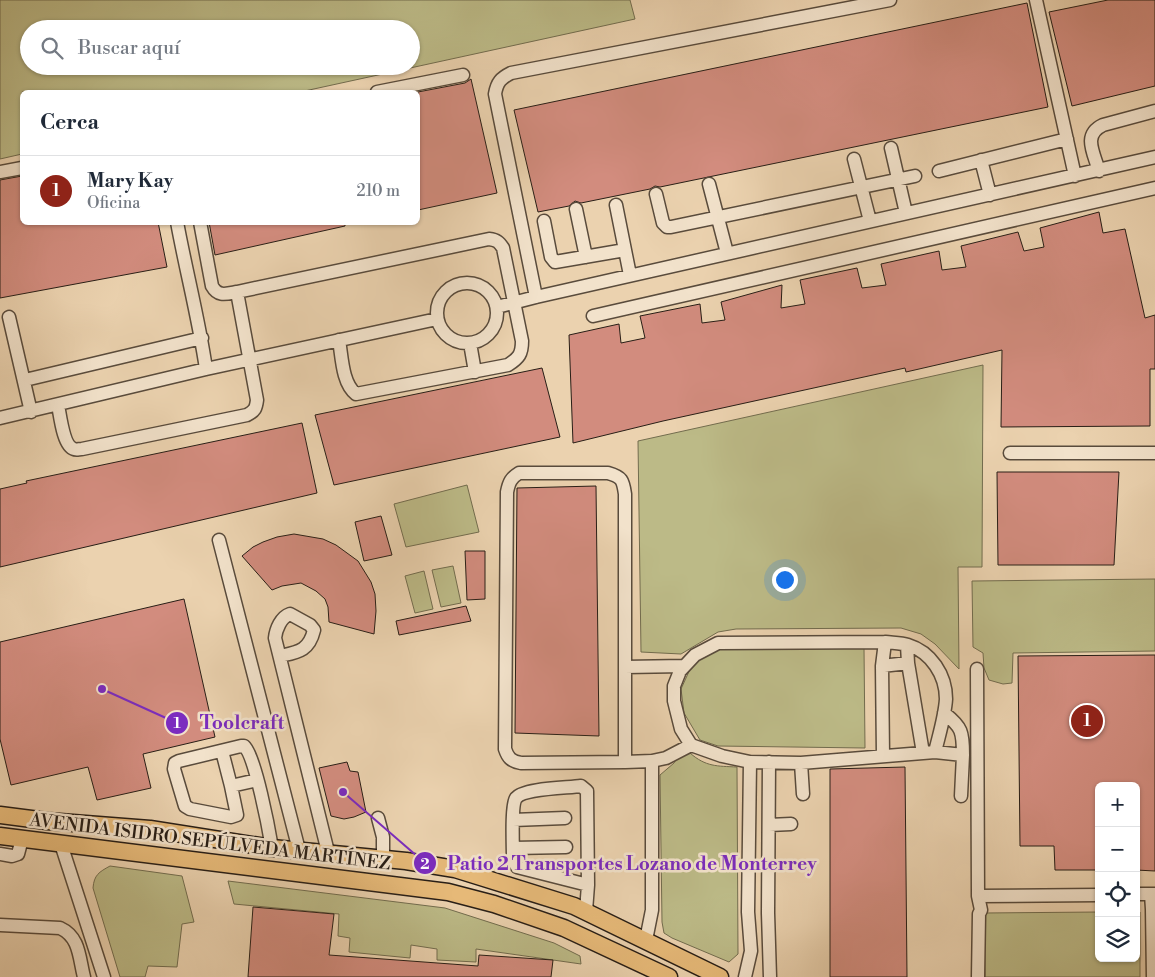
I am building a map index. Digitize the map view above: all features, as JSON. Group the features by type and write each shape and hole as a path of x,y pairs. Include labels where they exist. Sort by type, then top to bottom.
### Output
{"main road":[{"name":"AVENIDA ISIDRO SEPÚLVEDA MARTÍNEZ","path":"0,815 47,821 150,829 272,848 406,860 455,869 574,906 720,977"},
{"name":"AVENIDA ISIDRO SEPÚLVEDA MARTÍNEZ","path":"0,836 448,892 494,904 564,928 660,975"},
{"path":"207,862 248,858 252,856 253,844"}],"street":[{"path":"536,297 495,94 496,85 502,78 512,73 890,0"},
{"path":"1036,0 1075,176"},
{"path":"387,90 463,75"},
{"path":"1099,171 1091,142 1091,134 1095,128 1155,111"},
{"path":"939,170 1067,139"},
{"path":"891,148 906,213"},
{"path":"497,307 630,275 1155,158"},
{"path":"854,159 870,221"},
{"path":"981,160 990,195"},
{"path":"0,172 20,168"},
{"path":"656,194 663,223 667,227 915,176"},
{"path":"709,184 727,254"},
{"path":"593,316 1155,188"},
{"path":"616,205 630,275"},
{"path":"576,209 586,257"},
{"path":"544,221 552,260 559,262 625,250"},
{"path":"178,225 188,282 202,338 206,369"},
{"path":"201,225 212,286 216,292 221,294 489,239 496,239 500,243 522,341 522,352 517,359 508,365 356,394 347,383 339,340"},
{"path":"467,282 487,289 494,297 497,307 498,317 488,335 480,341 470,343 458,342 449,337 441,329 437,319 437,308 440,298 452,287 467,282"},
{"path":"58,404 65,438 68,446 74,449 82,449 247,415 253,412 256,408 257,400 237,292"},
{"path":"9,317 31,412"},
{"path":"0,418 206,369 437,319"},
{"path":"24,380 202,338"},
{"path":"470,343 475,372"},
{"path":"1010,453 1155,453"},
{"path":"625,762 626,494 622,480 617,475 608,473 519,473 512,477 508,484 507,492 505,749 508,757 513,762 521,763 625,762 652,761 666,758 691,744"},
{"path":"218,540 299,850"},
{"path":"883,756 882,666 885,642"},
{"path":"929,752 944,713 946,699 944,682 937,667 926,654 907,645 885,642 718,643 695,655 684,666 674,686 674,701 681,729 691,744 722,756 750,762 801,762 900,756 929,752 963,754"},
{"path":"907,645 908,663 929,752"},
{"path":"280,656 328,852"},
{"path":"882,666 908,663"},
{"path":"625,667 684,666"},
{"path":"977,669 978,896 981,910 979,914 978,977"},
{"path":"944,713 961,730 963,737 961,796"},
{"path":"222,751 238,812 235,817 190,809 183,803 174,765 179,761 241,746 247,747 257,780 272,848"},
{"path":"646,940 652,910 652,761"},
{"path":"745,977 751,951 748,912 750,762"},
{"path":"769,762 768,913 770,977"},
{"path":"801,762 803,794"},
{"path":"231,786 257,780"},
{"path":"586,911 588,885 587,790 581,786 521,794 514,801 513,848 514,862 517,867 588,885"},
{"path":"378,818 383,837 383,859"},
{"path":"513,820 565,818"},
{"path":"769,825 791,824"},
{"path":"0,854 12,856 18,854 22,839"},
{"path":"61,844 104,977"},
{"path":"513,848 566,847"},
{"path":"1140,894 1153,894 1153,977"},
{"path":"978,896 1095,895"},
{"path":"748,912 768,913"},
{"path":"0,925 60,928 75,940 84,977"}],"shaded area":[{"path":"0,0 630,0 635,19 420,66 420,20 20,20 20,75 378,75 309,90 20,90 20,154 0,159"},
{"path":"983,365 982,567 958,567 959,669 935,644 921,634 901,628 736,629 718,632 681,654 641,652 638,441"},
{"path":"467,485 479,532 406,547 394,504"},
{"path":"453,566 461,603 441,607 432,570"},
{"path":"424,571 433,609 415,613 405,576"},
{"path":"1155,579 1155,651 1013,653 1012,683 1003,684 989,680 984,668 983,653 973,647 972,581"},
{"path":"726,648 864,648 865,748 718,746 700,740 684,713 681,689 691,667 711,651"},
{"path":"690,753 707,763 718,766 737,767 738,954 729,962 664,933 662,922 660,775 674,763 678,756"},
{"path":"110,866 182,876 194,922 182,924 177,967 148,966 145,977 120,977 93,888 98,874"},
{"path":"228,881 445,908 554,943 580,956 581,964 476,949 476,962 437,960 437,949 411,945 410,958 349,952 350,938 338,936 339,914 234,904"},
{"path":"1095,912 1095,962 1140,962 1140,977 985,977 984,913"}],"building":[{"path":"1108,0 1155,0 1155,86 1072,106 1049,12"},
{"path":"1027,3 1048,107 660,187 655,186 650,189 581,203 575,201 569,206 538,212 514,110"},
{"path":"471,79 497,193 420,210 420,92 465,83"},
{"path":"20,176 20,225 159,225 167,267 0,298 0,180"},
{"path":"1099,212 1103,233 1125,229 1145,318 1155,315 1155,369 1150,369 1150,426 1001,427 1002,350 906,372 905,368 663,421 573,443 569,335 619,324 621,343 645,338 640,316 700,304 702,323 725,320 721,302 782,285 781,308 805,304 800,280 857,268 862,288 886,285 881,264 939,251 942,270 966,267 961,246 1018,232 1024,251 1044,247 1040,228"},
{"path":"210,225 345,225 345,226 215,255"},
{"path":"542,368 560,437 334,485 315,415"},
{"path":"302,423 317,493 0,567 0,489 27,483 26,481"},
{"path":"997,472 1119,472 1114,565 998,565"},
{"path":"596,486 599,736 515,733 517,488"},
{"path":"381,516 392,555 364,561 355,522"},
{"path":"294,534 323,539 336,545 358,561 371,582 375,594 374,634 329,622 328,607 325,599 316,591 301,583 282,586 272,590 242,556 263,542"},
{"path":"465,551 485,551 485,599 467,600"},
{"path":"184,599 215,737 143,754 151,788 97,800 88,767 11,785 0,739 0,642"},
{"path":"466,606 471,621 399,635 396,621"},
{"path":"1155,655 1155,871 1140,870 1140,782 1095,782 1095,870 1055,870 1054,846 1020,846 1018,656"},
{"path":"347,762 350,771 358,772 366,812 344,819 331,816 319,768"},
{"path":"905,767 907,977 830,977 830,769"},
{"path":"253,907 334,914 329,955 478,966 479,955 553,960 551,977 248,977"}],"place":[{"name":"Toolcraft","path":"102,689"},
{"name":"Mary Kay","path":"1087,721"},
{"name":"Patio 2 Transportes Lozano de Monterrey","path":"343,792"}]}
